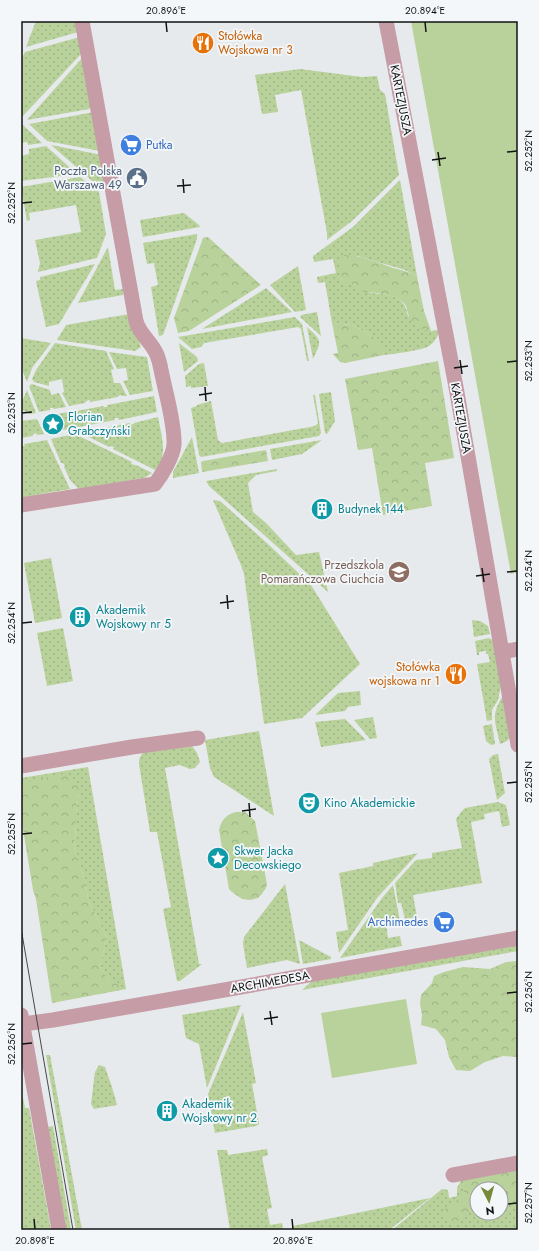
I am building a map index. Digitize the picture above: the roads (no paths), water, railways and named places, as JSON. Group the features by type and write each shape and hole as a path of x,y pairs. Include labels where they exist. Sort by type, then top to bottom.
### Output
{"street":[{"path":"21,505 155,484 162,475 174,446 173,430 166,392 157,356 138,326 82,21"},
{"name":"KARTEZJUSZA","path":"386,21 456,387 518,745"},
{"path":"502,652 518,650"},
{"path":"21,766 132,747 198,738"},
{"name":"ARCHIMEDESA","path":"22,1020 53,1020 518,938"},
{"path":"22,1020 59,1230"},
{"path":"452,1175 518,1163"}],"tram line":[{"path":"21,928 73,1230"}],"place":[{"name":"Stołówka Wojskowa nr 3","path":"203,43"},
{"name":"Putka","path":"131,145"},
{"name":"Poczta Polska Warszawa 49","path":"137,178"},
{"name":"Florian Grabczyński","path":"53,424"},
{"name":"Budynek 144","path":"322,509"},
{"name":"Przedszkola Pomarańczowa Ciuchcia","path":"399,572"},
{"name":"Akademik Wojskowy nr 5","path":"80,617"},
{"name":"Stołówka wojskowa nr 1","path":"456,674"},
{"name":"Kino Akademickie","path":"309,803"},
{"name":"Skwer Jacka Decowskiego","path":"218,858"},
{"name":"Archimedes","path":"444,922"},
{"name":"Akademik Wojskowy nr 2","path":"167,1111"}]}
